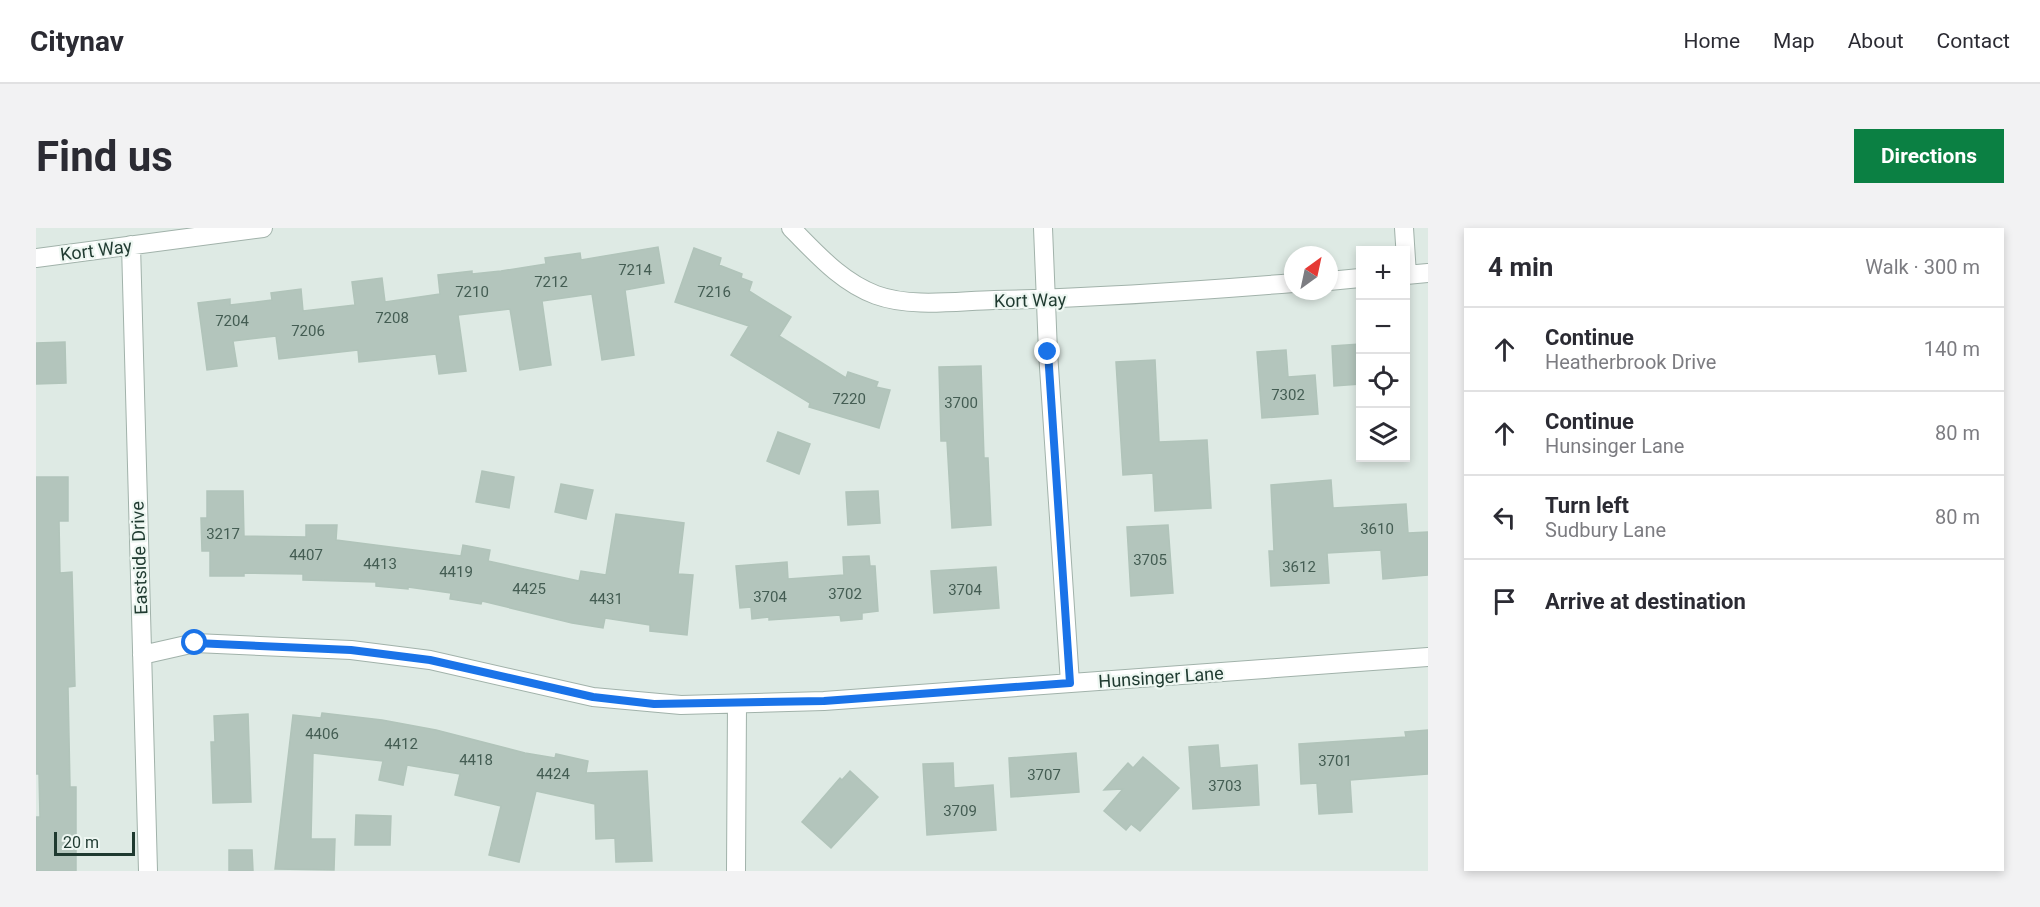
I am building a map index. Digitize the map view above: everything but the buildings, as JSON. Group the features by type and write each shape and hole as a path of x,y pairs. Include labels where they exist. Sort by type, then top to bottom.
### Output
{"street":[{"name":"Kort Way","path":"36,258 263,228"},
{"name":"Kort Way","path":"791,228 830,267 854,284 893,300 1103,298 1284,285"},
{"path":"1042,228 1070,683"},
{"path":"1404,228 1405,246"},
{"name":"Eastside Drive","path":"131,245 148,871"},
{"path":"1410,275 1428,273"},
{"path":"1338,280 1356,278"},
{"name":"Hunsinger Lane","path":"142,655 195,643 351,650 430,660 593,697 654,704 824,701 1428,657"},
{"path":"736,704 736,871"}],"route":[{"path":"195,643 351,650 430,660 593,697 654,704 824,701 1070,683 1048,352"}]}
